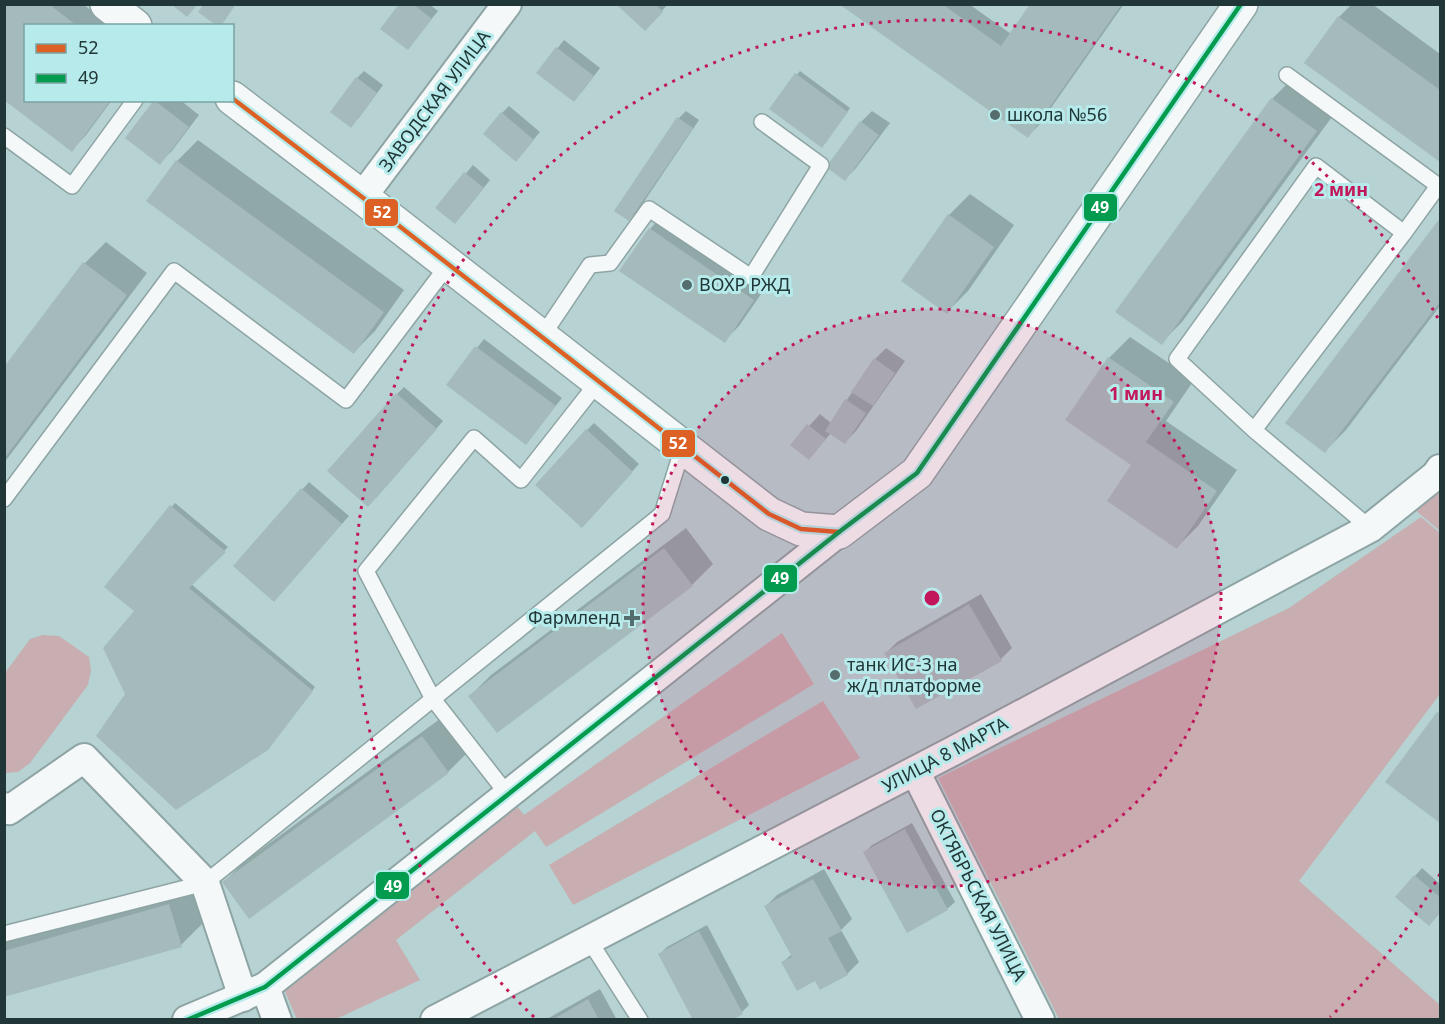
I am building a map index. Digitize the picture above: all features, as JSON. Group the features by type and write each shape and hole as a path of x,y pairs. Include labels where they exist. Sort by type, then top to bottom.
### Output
{"street":[{"path":"107,4 132,24"},
{"name":"ЗАВОДСКАЯ УЛИЦА","path":"362,196 507,4"},
{"path":"187,1020 254,992 917,473 1241,4"},
{"path":"234,100 362,196 447,265 769,514 801,529 839,532"},
{"name":"УЛИЦА 8 МАРТА","path":"435,1020 915,771 1370,528 1436,475 1440,469"},
{"path":"4,807 9,810 84,758 206,883 254,992 277,1020"},
{"name":"ОКТЯБРЬСКАЯ УЛИЦА","path":"915,771 1040,1020"}],"lane":[{"path":"1254,430 1439,187 1287,75"},
{"path":"4,136 72,186 134,102"},
{"path":"542,338 590,265 610,263 648,209 751,277 821,165 762,122"},
{"path":"1370,528 1254,430 1177,359 1316,166 1404,233"},
{"path":"4,498 174,271 346,400 447,265"},
{"path":"508,795 433,699 366,571 474,438 521,480 598,382"},
{"path":"4,934 206,883 662,514 683,447"},
{"path":"589,940 640,1020"}],"shaded area":[{"path":"1440,479 1440,531 1414,509"},
{"path":"1421,517 1440,533 1440,694 1299,881 1440,1005 1440,1019 1059,1019 938,778 1289,608"},
{"path":"782,633 814,684 546,847 535,831 396,940 420,980 334,1020 297,1019 283,987 513,801 524,815"},
{"path":"43,635 59,636 89,657 91,670 88,685 30,763 18,772 5,773 5,673 30,639"},
{"path":"823,701 860,758 573,905 549,865"}],"building":[{"path":"4,4 49,4 74,24 24,24 24,102 110,102 72,152 4,100"},
{"path":"204,4 236,4 222,24 214,24 198,12"},
{"path":"399,4 413,4 432,19 408,50 380,29"},
{"path":"616,4 655,4 663,12 645,31"},
{"path":"839,4 942,4 1001,46 1030,4 1122,4 1028,138"},
{"path":"172,5 197,5 187,17"},
{"path":"1338,16 1440,90 1440,162 1304,63"},
{"path":"556,47 594,76 574,102 536,73"},
{"path":"795,73 848,112 822,148 769,109"},
{"path":"356,77 377,93 351,128 330,112"},
{"path":"1271,98 1317,131 1162,345 1115,312"},
{"path":"152,102 157,102 189,127 160,165 125,138"},
{"path":"501,112 534,140 516,162 483,134"},
{"path":"677,117 693,128 629,221 614,211"},
{"path":"860,121 879,135 845,181 826,167"},
{"path":"176,160 384,312 354,354 146,201"},
{"path":"464,172 484,188 455,224 435,208"},
{"path":"948,214 994,247 947,314 901,281"},
{"path":"1440,218 1440,302 1325,453 1285,423"},
{"name":"ВОХР РЖД","path":"649,228 754,300 725,343 619,271"},
{"path":"83,262 127,295 4,459 4,367"},
{"path":"475,346 556,406 526,445 446,385"},
{"path":"1108,357 1174,402 1146,442 1217,491 1177,549 1107,501 1131,465 1065,420"},
{"path":"874,358 895,373 873,406 851,392"},
{"path":"396,393 437,429 368,507 327,471"},
{"path":"845,399 866,413 845,444 825,431"},
{"path":"807,424 826,439 809,460 790,445"},
{"path":"586,429 633,472 582,528 535,485"},
{"path":"301,488 342,524 274,602 233,566"},
{"path":"170,505 226,552 189,588 313,691 268,750 176,810 96,736 125,694 103,648 134,611 104,587"},
{"path":"664,548 693,586 497,733 468,696"},
{"path":"969,604 1002,661 916,709 884,653"},
{"path":"1437,712 1440,714 1440,823 1385,782"},
{"path":"422,736 449,773 249,919 222,882"},
{"path":"905,829 948,910 907,933 863,852"},
{"path":"1414,875 1440,897 1440,913 1429,926 1395,897"},
{"path":"813,879 842,931 828,938 848,975 820,990 815,981 797,991 781,962 792,957 764,906"},
{"path":"169,904 182,947 4,997 4,951"},
{"path":"699,931 743,1014 732,1020 693,1020 658,954"},
{"path":"588,999 599,1020 552,1020"}],"transit line":[{"name":"49","path":"187,1020 265,987 839,532 917,473 1241,4"},
{"name":"52","path":"234,100 769,514 801,529 839,532"}],"place":[{"name":"школа №56","path":"995,115"},
{"name":"ВОХР РЖД","path":"687,285"},
{"name":"Фармленд","path":"632,618"},
{"name":"танк ИС-3 на ж/д платформе","path":"835,675"}]}
